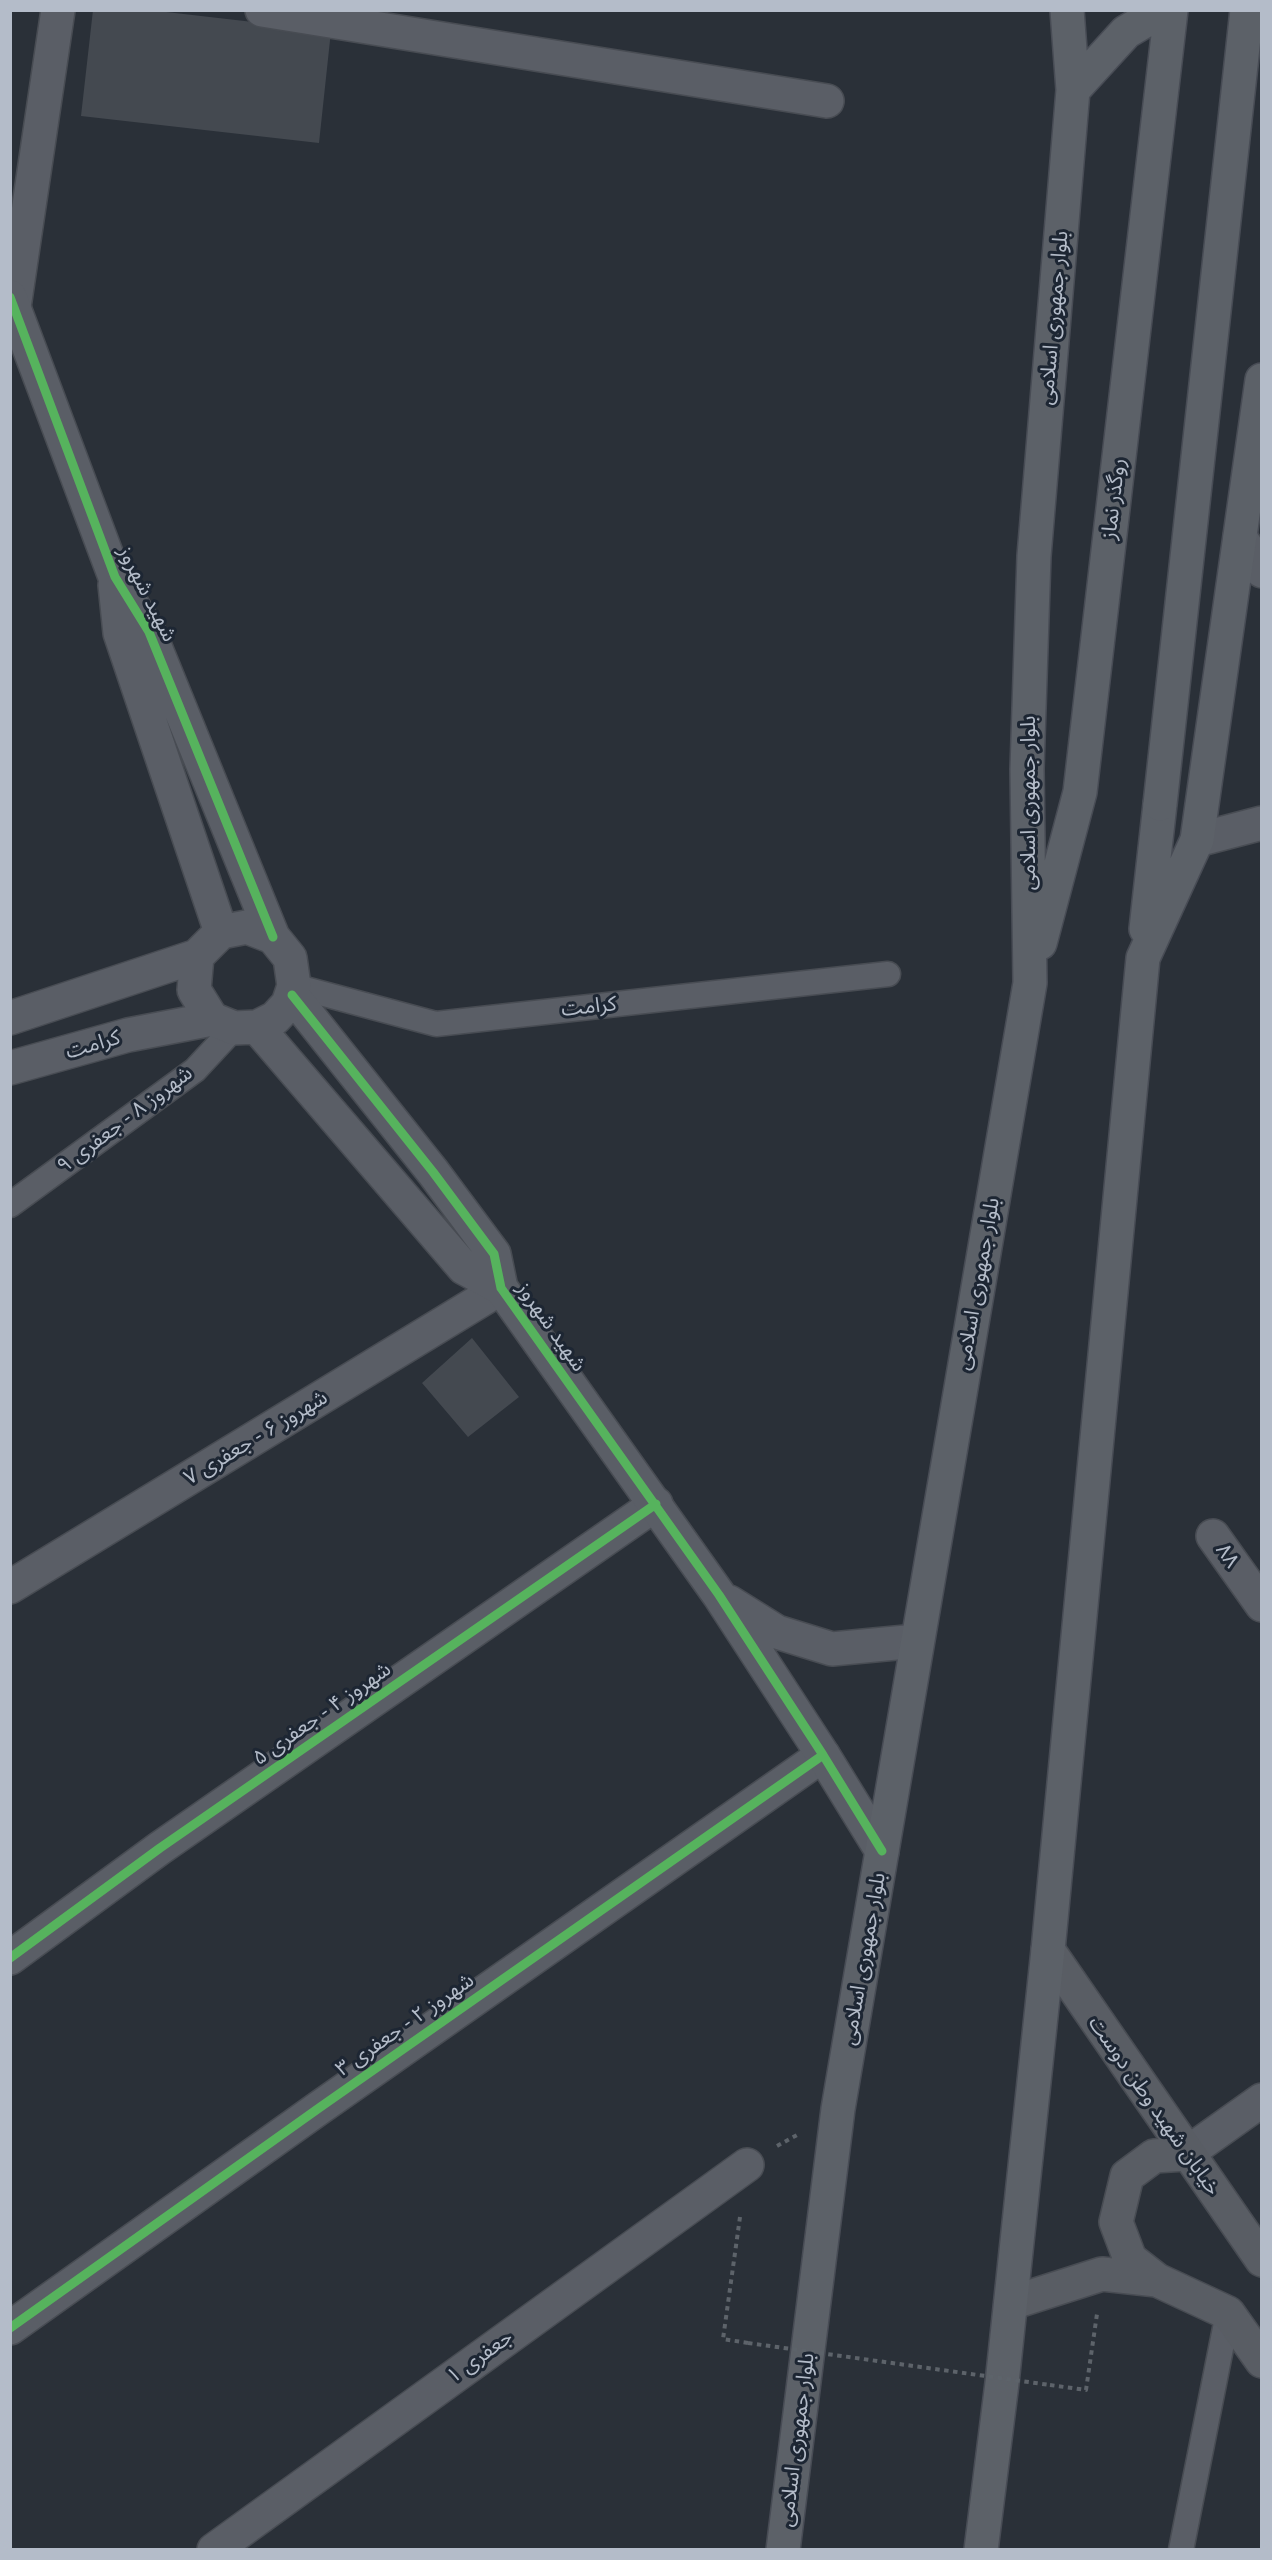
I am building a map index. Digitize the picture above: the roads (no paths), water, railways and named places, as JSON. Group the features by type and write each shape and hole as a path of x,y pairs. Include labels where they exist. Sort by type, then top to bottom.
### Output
{"main road":[{"name":"بلوار جمهوری اسلامی","path":"783,2550 838,2109 1030,983 1027,769 1034,556 1073,90 1067,10"},
{"path":"1073,90 1126,32 1163,10"},
{"name":"روگذر نماز","path":"1030,983 1080,792 1171,10"},
{"path":"1236,10 1262,26"},
{"path":"981,2550 1011,2303 1048,1950 1143,957 1247,10"},
{"path":"1143,957 1197,840 1262,380"},
{"name":"خیابان شهید وطن دوست","path":"1048,1950 1186,2154 1262,2260"},
{"path":"1186,2154 1154,2156 1127,2176 1116,2222 1130,2259 1157,2280 1228,2313 1262,2361"},
{"path":"1011,2303 1102,2274 1157,2280"}],"street":[{"path":"12,302 57,10"},
{"path":"262,10 827,101"},
{"name":"شهید شهروز","path":"12,302 115,577 148,632 273,937"},
{"path":"1240,537 1262,571"},
{"name":"شهید شهروز","path":"115,577 120,633 220,932"},
{"path":"1197,840 1262,824"},
{"path":"10,1018 197,956 220,932 247,927 273,937 290,958 293,990 275,1018 234,1025 194,990 197,956"},
{"name":"شهید شهروز","path":"293,990 494,1254 501,1288 719,1595 824,1755 882,1851"},
{"name":"شهید شهروز","path":"234,1025 464,1268 501,1288"},
{"name":"کرامت","path":"10,1068 128,1035 234,1025"},
{"name":"شهروز ۶ - جعفری ۷","path":"10,1587 501,1288"},
{"name":"شهروز ۴ - جعفری ۵","path":"10,1958 160,1848 656,1504"},
{"name":"۸۸","path":"1213,1536 1262,1605"},
{"path":"719,1595 777,1632 832,1649 917,1641"},
{"name":"شهروز ۲ - جعفری ۳","path":"10,2328 328,2101 824,1755"},
{"path":"1186,2154 1262,2100"},
{"name":"جعفری ۱","path":"214,2550 747,2165"}],"lane":[{"name":"کرامت","path":"293,990 436,1024 888,974"},
{"name":"شهروز ۸ - جعفری ۹","path":"10,1205 195,1070 234,1025"},
{"path":"1181,2550 1228,2313"}]}
